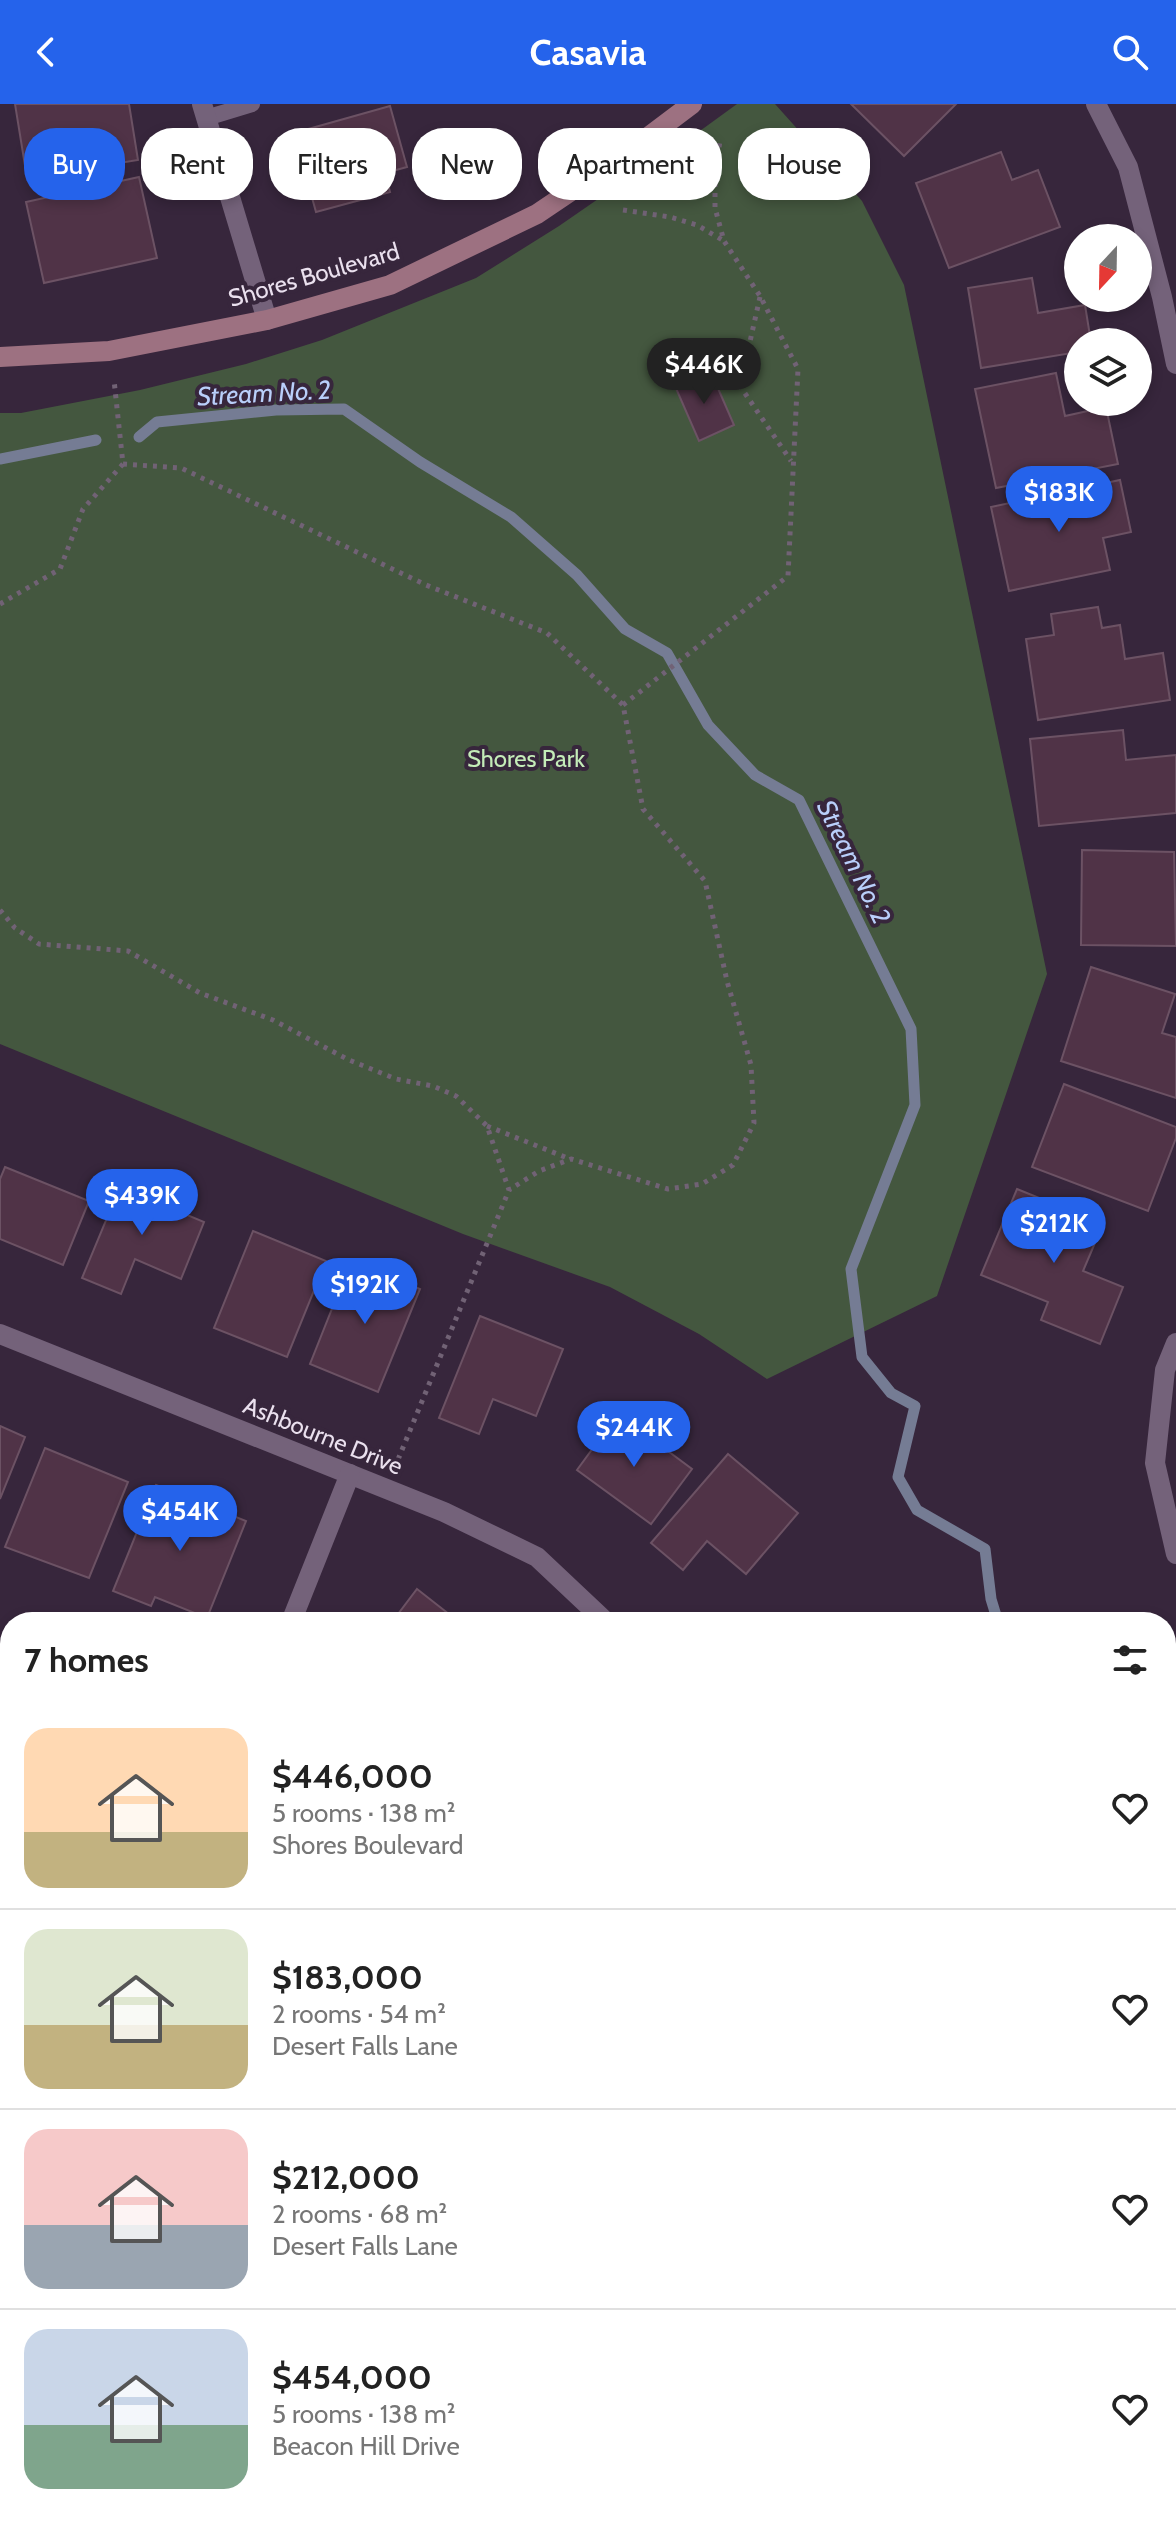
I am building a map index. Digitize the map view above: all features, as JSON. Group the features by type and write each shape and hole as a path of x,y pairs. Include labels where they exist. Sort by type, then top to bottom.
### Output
{"street":[{"name":"Shores Boulevard","path":"0,357 109,351 267,320 390,285 537,214 623,156 692,104"},
{"path":"1096,104 1128,167 1176,364"},
{"path":"204,111 267,320"},
{"name":"Ashbourne Drive","path":"0,1334 444,1512 537,1557 595,1612"},
{"path":"1175,1347 1165,1370 1155,1463 1176,1554"},
{"path":"295,1612 350,1474"}],"lane":[{"path":"204,111 252,104"}],"path":[{"path":"623,705 788,576 798,369 760,296 724,241 715,200"},
{"path":"623,210 670,217 697,225 724,241"},
{"path":"760,296 740,386 792,461"},
{"path":"0,604 60,569 83,509 123,464 109,351"},
{"path":"0,910 15,928 39,944 128,951 200,993 273,1020 349,1060 396,1079 433,1086 456,1096 487,1126 571,1159 668,1189 702,1184 733,1165 754,1123 751,1065 727,981 705,881 643,809 623,705 547,633 426,585 181,468 123,464"},
{"path":"487,1126 509,1190"},
{"path":"386,1488 509,1190 539,1171 571,1159"}],"green space":[{"name":"Shores Park","path":"737,104 775,104 797,128 738,128 738,200 861,200 904,285 1047,974 937,1296 767,1379 699,1334 610,1287 463,1234 0,1044 0,413 21,413 140,390 246,364 322,340 476,278 597,200 722,200 722,128 704,128"}],"building":[{"path":"15,104 129,104 138,160 125,162 125,128 24,128 24,160"},
{"path":"851,104 956,104 904,156"},
{"path":"390,106 407,167 396,170 396,128 312,128"},
{"path":"1001,152 1012,180 1038,170 1060,227 949,268 916,183"},
{"path":"139,177 141,200 144,200 157,258 44,283 26,202 125,200 125,180"},
{"path":"313,200 360,200 316,212"},
{"path":"1032,278 1038,313 1064,309 1064,312 1086,312 1089,328 1064,328 1064,354 981,368 968,288"},
{"path":"710,370 734,425 699,441 675,386"},
{"path":"1056,373 1064,416 1108,416 1118,464 996,488 975,389"},
{"path":"1120,480 1131,532 1103,538 1110,570 1009,591 991,507"},
{"path":"1098,607 1102,628 1120,625 1125,659 1163,653 1170,700 1038,720 1026,639 1054,635 1051,614"},
{"path":"1123,730 1126,760 1176,755 1176,813 1039,826 1030,739"},
{"path":"1082,850 1174,852 1176,946 1081,945"},
{"path":"1091,967 1175,994 1162,1033 1176,1037 1176,1098 1061,1061"},
{"path":"1064,1084 1176,1127 1176,1138 1148,1211 1032,1167"},
{"path":"5,1167 89,1201 63,1265 0,1239 0,1179"},
{"path":"124,1177 172,1197 168,1207 204,1222 181,1279 135,1259 121,1294 82,1278"},
{"path":"1017,1189 1103,1224 1083,1271 1123,1287 1100,1344 1041,1320 1048,1302 981,1275"},
{"path":"253,1231 326,1261 287,1357 214,1328"},
{"path":"351,1261 420,1289 378,1392 310,1364"},
{"path":"480,1316 563,1349 536,1416 493,1399 479,1434 439,1418"},
{"path":"618,1414 692,1469 651,1524 577,1470"},
{"path":"0,1426 25,1437 0,1499"},
{"path":"45,1448 128,1482 89,1578 5,1547"},
{"path":"728,1454 798,1513 746,1574 707,1541 683,1570 651,1543"},
{"path":"156,1485 246,1521 209,1612 192,1612 155,1597 151,1606 113,1591"},
{"path":"417,1589 446,1612 400,1612"}],"waterway":[{"name":"Stream No. 2","path":"139,437 157,422 276,410 344,409 420,462 511,517 577,575 625,629 667,653 708,725 755,775 799,800 911,1029 915,1105 851,1269 862,1357 891,1393 915,1406 898,1477 917,1510 985,1549 995,1612"},
{"name":"Stream No. 2","path":"0,459 96,440"}]}
